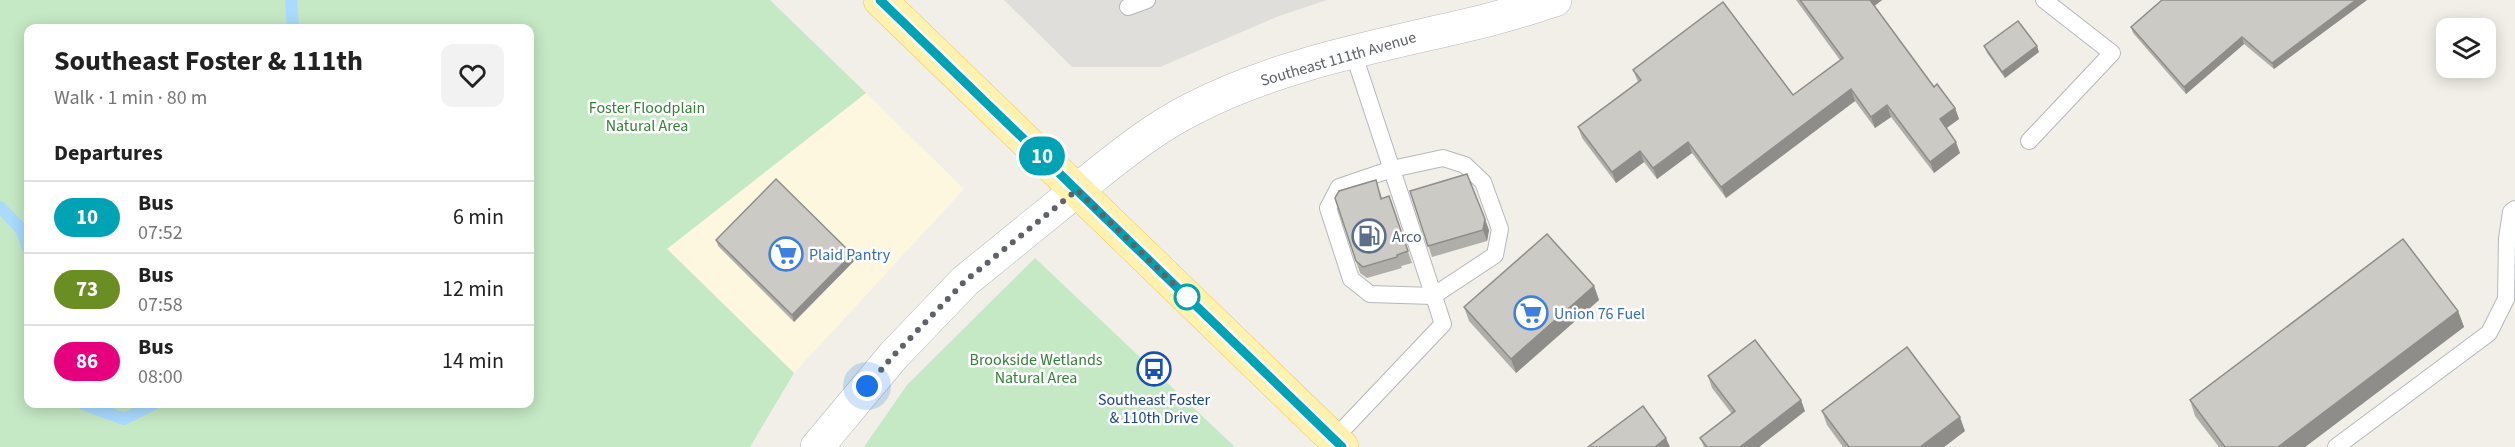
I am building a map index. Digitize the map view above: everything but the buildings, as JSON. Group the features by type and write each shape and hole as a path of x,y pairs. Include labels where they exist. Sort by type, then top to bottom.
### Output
{"main road":[{"path":"880,0 1077,190 1334,444"}],"street":[{"name":"Southeast 111th Avenue","path":"817,447 894,355 957,288 1143,138 1192,109 1258,80 1353,52 1478,23 1555,0"}],"lane":[{"path":"1128,8 1147,0"},
{"path":"2029,141 2112,53 2044,0"},
{"path":"1334,444 1443,324 1353,52"},
{"path":"1443,158 1465,165 1483,182 1500,229 1495,255 1433,296 1370,294 1351,279 1328,208 1339,187 1392,169 1443,158"},
{"path":"2336,447 2489,333 2510,305 2507,239 2511,212 2515,209"}],"shaded area":[{"path":"1004,0 1327,0 1279,16 1160,67 1072,67"},
{"path":"866,93 964,189 794,373 667,248"}],"green space":[{"name":"Foster Floodplain Natural Area","path":"0,0 770,0 866,93 667,249 794,373 750,447 0,447"},
{"name":"Brookside Wetlands Natural Area","path":"1035,258 1234,446 864,447 907,385"}],"waterway":[{"path":"291,0 293,24"},
{"path":"0,207 21,229 24,237"},
{"path":"94,408 124,419 146,408"}],"bus line":[{"name":"10","path":"880,0 1342,447"}],"place":[{"name":"Arco","path":"1369,236"},
{"name":"Plaid Pantry","path":"786,254"},
{"name":"Union 76 Fuel","path":"1531,313"},
{"name":"Southeast Foster & 110th Drive","path":"1154,369"}],"route":[{"path":"867,386 928,318 965,281 1077,190 1191,301 1187,297"}]}
